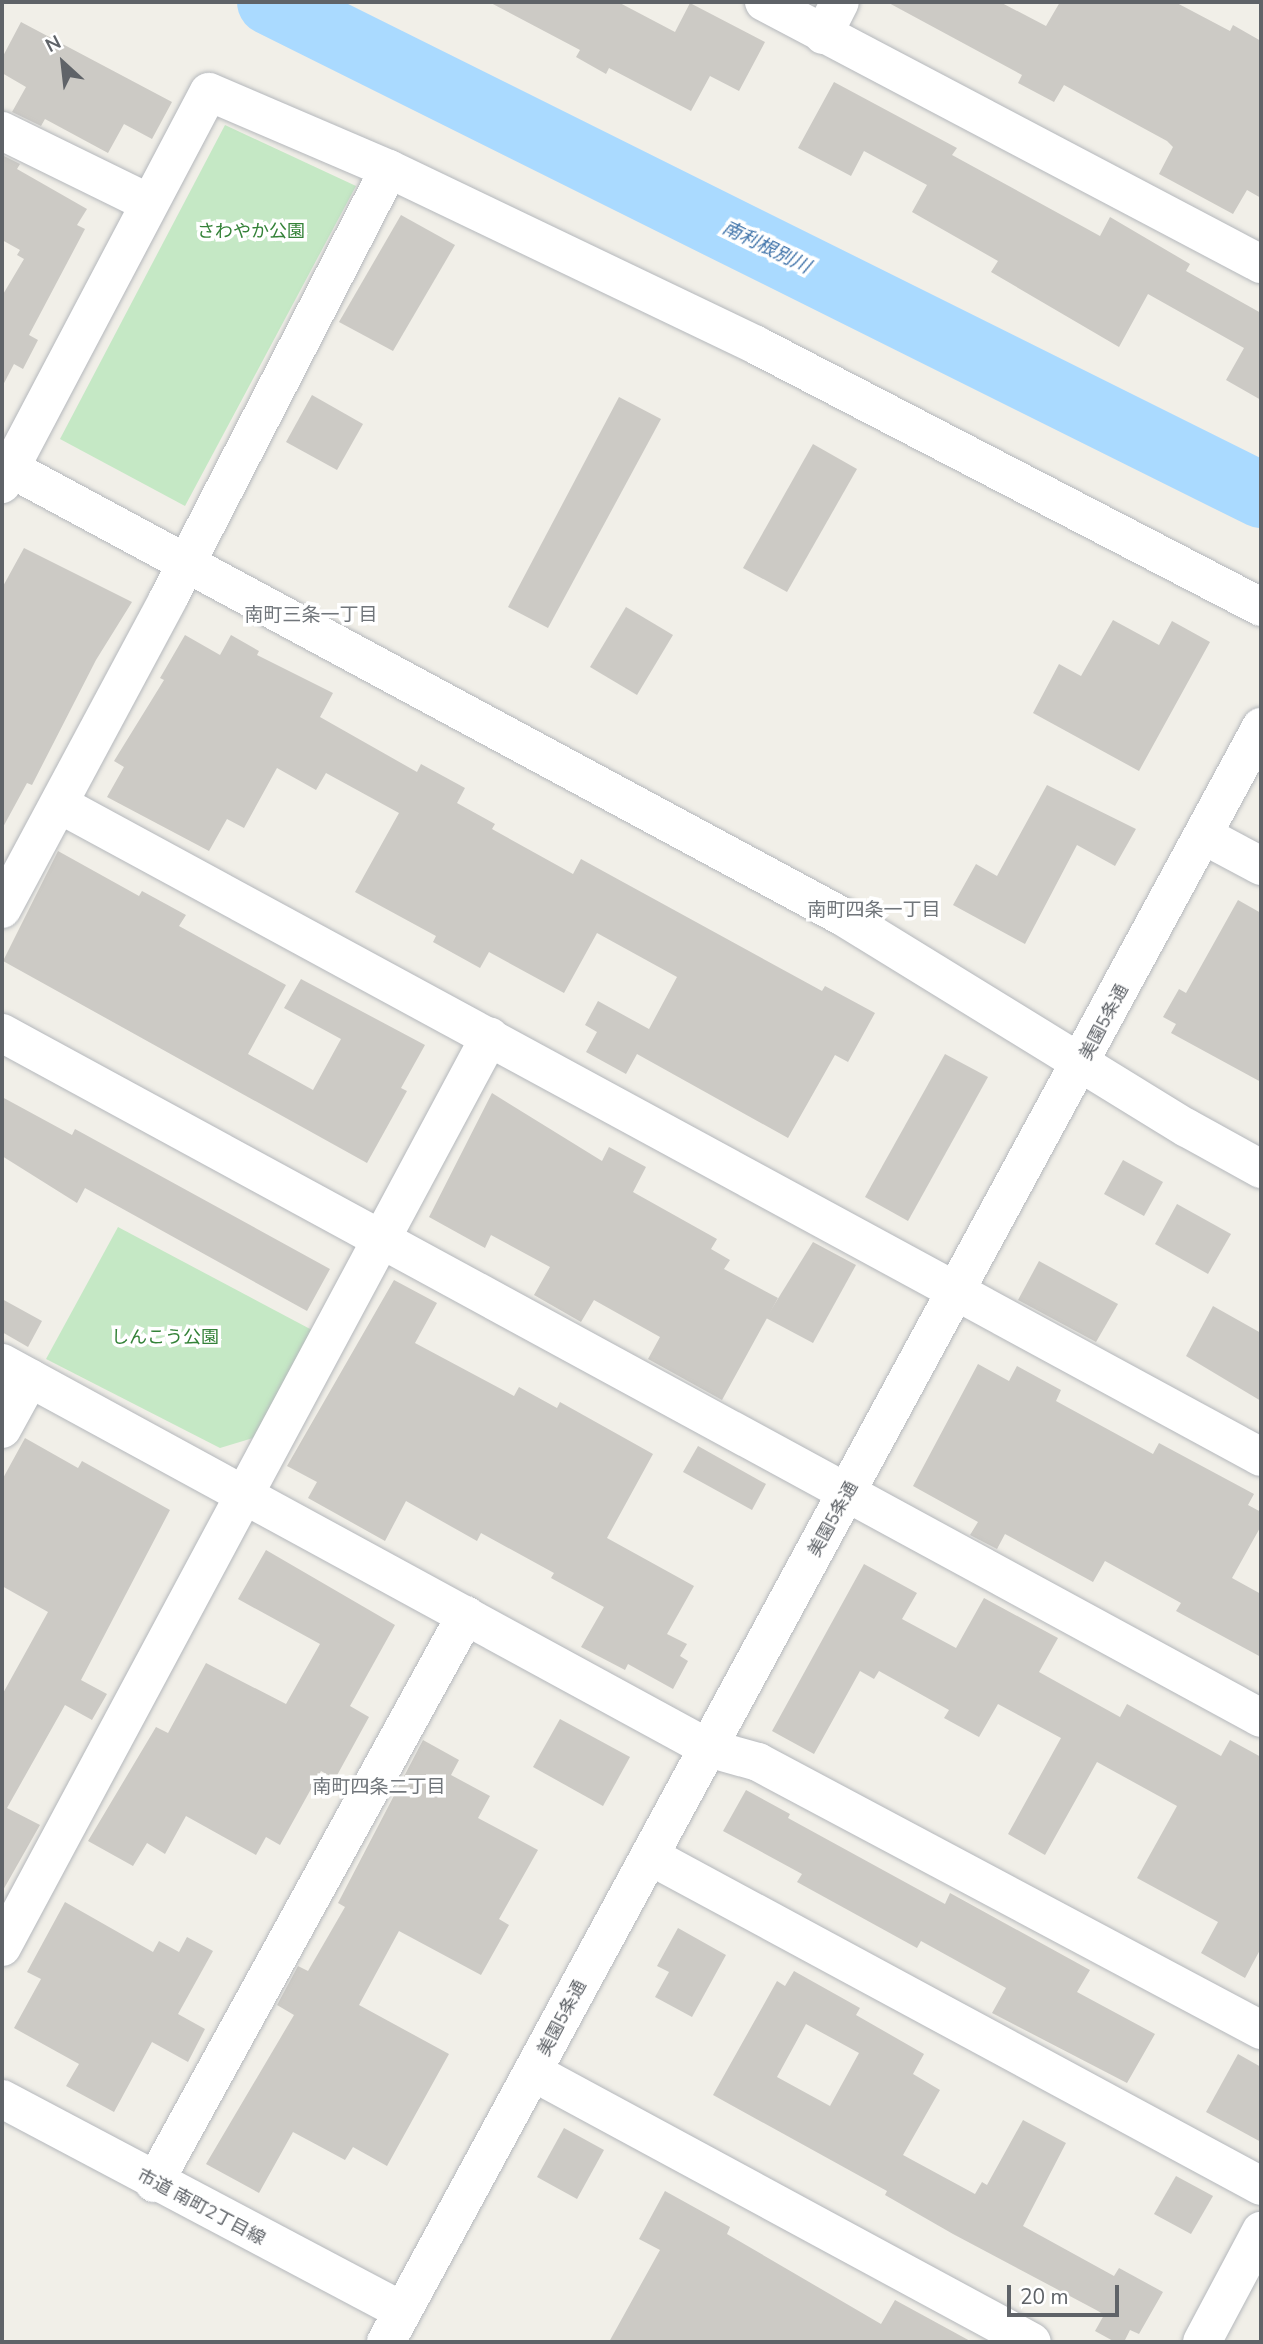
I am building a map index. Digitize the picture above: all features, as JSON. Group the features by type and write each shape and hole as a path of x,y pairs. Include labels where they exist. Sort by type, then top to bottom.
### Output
{"street":[{"path":"764,2 831,18 1261,264"},
{"path":"1261,607 757,345 389,169 209,92 147,202 5,472 187,563 845,918 1082,1064 1261,1169"},
{"path":"2,131 147,202"},
{"path":"2,909 187,563 389,169"},
{"name":"美園5条通","path":"400,2331 533,2072 1082,1064 1261,727"},
{"path":"59,804 491,1036 1261,1457"},
{"path":"1203,835 1261,866"},
{"path":"2,1033 1261,1718"},
{"path":"2,1947 385,1239 491,1036"},
{"path":"2,1429 16,1370 708,1748 758,1762 1261,2030"},
{"path":"155,2183 466,1615"},
{"path":"650,1856 1261,2186"},
{"path":"533,2072 1032,2342"},
{"name":"市道 南町2丁目線","path":"2,2099 155,2183 400,2331"},
{"path":"1202,2342 1261,2231"}],"green space":[{"name":"さわやか公園","path":"225,125 356,186 185,506 60,439"},
{"name":"しんこう公園","path":"118,1227 312,1330 253,1438 220,1448 46,1359"}],"building":[{"path":"489,2 618,2 675,32 690,3 765,42 739,91 710,76 691,111 609,68 606,74 576,57 580,50"},
{"path":"887,2 1000,2 1046,26 1060,2 1175,2 1230,31 1233,25 1261,41 1261,198 1247,190 1233,214 1159,174 1173,147 1167,141 1064,85 1054,102 1018,83 1022,75"},
{"path":"21,22 172,102 152,139 124,124 108,153 45,119 41,126 12,112 26,87 2,73 2,58"},
{"path":"834,82 957,148 952,155 1100,236 1110,217 1190,264 1186,271 1261,313 1261,400 1226,380 1244,348 1148,294 1119,347 991,272 998,261 912,212 927,185 864,151 851,176 798,148"},
{"path":"2,155 20,164 17,169 87,209 77,225 85,229 29,335 38,340 23,369 14,364 2,387 2,296 24,259 17,255 20,250 2,240"},
{"path":"401,215 455,245 393,351 339,322"},
{"path":"312,395 363,424 337,470 286,442"},
{"path":"619,397 661,419 548,628 508,607"},
{"path":"813,444 857,469 787,592 743,568"},
{"path":"24,548 132,602 96,660 32,785 27,783 2,829 2,588"},
{"path":"626,607 673,635 637,695 590,667"},
{"path":"1113,620 1159,645 1172,621 1210,642 1139,771 1033,713 1059,664 1081,676"},
{"path":"185,635 220,655 231,635 259,651 257,655 333,693 320,717 417,772 421,764 465,788 457,803 495,824 492,829 573,874 581,859 822,991 825,986 875,1013 848,1062 835,1055 788,1138 637,1054 626,1074 586,1052 597,1032 585,1025 598,1001 649,1029 677,977 597,933 564,993 489,952 480,968 433,942 436,936 355,892 399,813 326,773 316,790 277,768 244,828 227,819 209,851 107,797 124,767 114,761 164,680 160,678"},
{"path":"1047,785 1136,829 1115,866 1077,845 1025,944 953,905 976,864 997,876"},
{"path":"58,851 139,896 142,891 186,915 179,926 286,985 248,1054 313,1090 341,1039 284,1008 301,979 425,1045 401,1088 407,1091 367,1163 3,961"},
{"path":"1238,900 1261,913 1261,1082 1171,1033 1176,1024 1163,1017 1179,989 1186,993"},
{"path":"945,1054 988,1077 908,1221 865,1197"},
{"path":"492,1093 602,1161 609,1147 646,1167 633,1192 717,1239 711,1249 730,1260 724,1269 778,1298 722,1400 648,1359 660,1337 594,1300 581,1322 534,1295 550,1267 491,1235 485,1248 429,1217"},
{"path":"2,1097 72,1135 75,1129 330,1269 307,1311 85,1188 77,1203 2,1156"},
{"path":"1123,1160 1163,1182 1144,1216 1104,1194"},
{"path":"1177,1204 1231,1234 1208,1274 1155,1244"},
{"path":"813,1242 856,1265 813,1343 766,1318"},
{"path":"1039,1261 1118,1304 1096,1342 1018,1300"},
{"path":"394,1280 437,1303 415,1343 514,1396 519,1387 557,1408 560,1402 653,1454 607,1538 694,1586 667,1634 687,1644 680,1656 688,1661 673,1689 628,1664 625,1670 581,1647 604,1607 551,1578 554,1573 481,1533 477,1541 406,1501 385,1541 308,1498 317,1482 287,1466"},
{"path":"2,1299 42,1321 28,1347 2,1332"},
{"path":"1213,1306 1261,1333 1261,1401 1186,1356"},
{"path":"978,1364 1009,1381 1017,1366 1061,1390 1056,1401 1153,1454 1159,1443 1254,1494 1248,1505 1261,1512 1261,1526 1232,1578 1261,1594 1261,1657 1176,1611 1181,1603 1105,1561 1093,1582 1005,1534 997,1549 970,1535 978,1522 913,1486"},
{"path":"25,1438 78,1468 82,1461 170,1510 81,1680 107,1694 92,1720 65,1705 7,1808 40,1825 2,1892 2,1695 48,1612 2,1586 2,1480"},
{"path":"698,1446 766,1484 752,1510 683,1472"},
{"path":"266,1550 395,1625 350,1706 369,1717 335,1779 321,1771 280,1845 266,1837 256,1855 186,1816 165,1854 147,1843 133,1866 88,1841 156,1727 168,1733 206,1663 286,1704 320,1644 238,1599"},
{"path":"864,1564 917,1593 902,1619 956,1648 984,1598 1058,1638 1039,1672 1120,1717 1127,1704 1221,1756 1230,1740 1261,1757 1261,1948 1245,1978 1201,1953 1218,1922 1137,1878 1177,1806 1097,1762 1045,1855 1008,1834 1061,1738 998,1704 979,1737 944,1718 949,1710 879,1671 874,1679 860,1671 814,1754 772,1731"},
{"path":"560,1719 630,1757 603,1806 533,1767"},
{"path":"423,1740 459,1760 451,1775 490,1796 478,1818 538,1850 499,1919 509,1925 481,1975 399,1931 359,2005 449,2054 387,2166 353,2147 345,2160 293,2132 259,2193 206,2164 294,2015 277,2005 298,1966 308,1971 345,1907 338,1903"},
{"path":"746,1790 790,1814 788,1818 945,1904 950,1893 1090,1970 1077,1992 1155,2034 1127,2083 992,2013 1006,1988 921,1941 917,1948 797,1882 802,1874 723,1831"},
{"path":"65,1902 153,1952 159,1941 179,1952 187,1937 213,1951 178,2014 205,2029 188,2062 152,2042 114,2112 66,2086 79,2064 14,2028 41,1979 27,1972"},
{"path":"678,1928 726,1955 692,2017 655,1997 669,1972 657,1966"},
{"path":"794,1971 860,2008 856,2015 924,2054 913,2074 940,2090 903,2155 975,2194 982,2182 987,2185 1023,2120 1066,2143 1023,2226 1114,2276 1119,2268 1163,2292 1139,2334 1130,2330 1124,2342 1115,2342 1095,2331 1104,2315 1098,2311 953,2234 885,2195 887,2191 713,2095 777,1981 785,1986","holes":["806,2024 859,2053 830,2106 777,2077"]},
{"path":"1238,2054 1261,2067 1261,2142 1206,2112"},
{"path":"564,2128 604,2150 577,2199 537,2177"},
{"path":"1176,2176 1213,2196 1191,2234 1154,2214"},
{"path":"665,2191 730,2227 727,2234 881,2324 895,2300 972,2342 609,2342 660,2250 639,2239"}],"waterway":[{"name":"南利根別川","path":"270,2 1261,495"}],"district":[{"name":"南町三条一丁目","path":"311,616"},
{"name":"南町四条一丁目","path":"874,911"},
{"name":"南町四条二丁目","path":"379,1788"}]}
